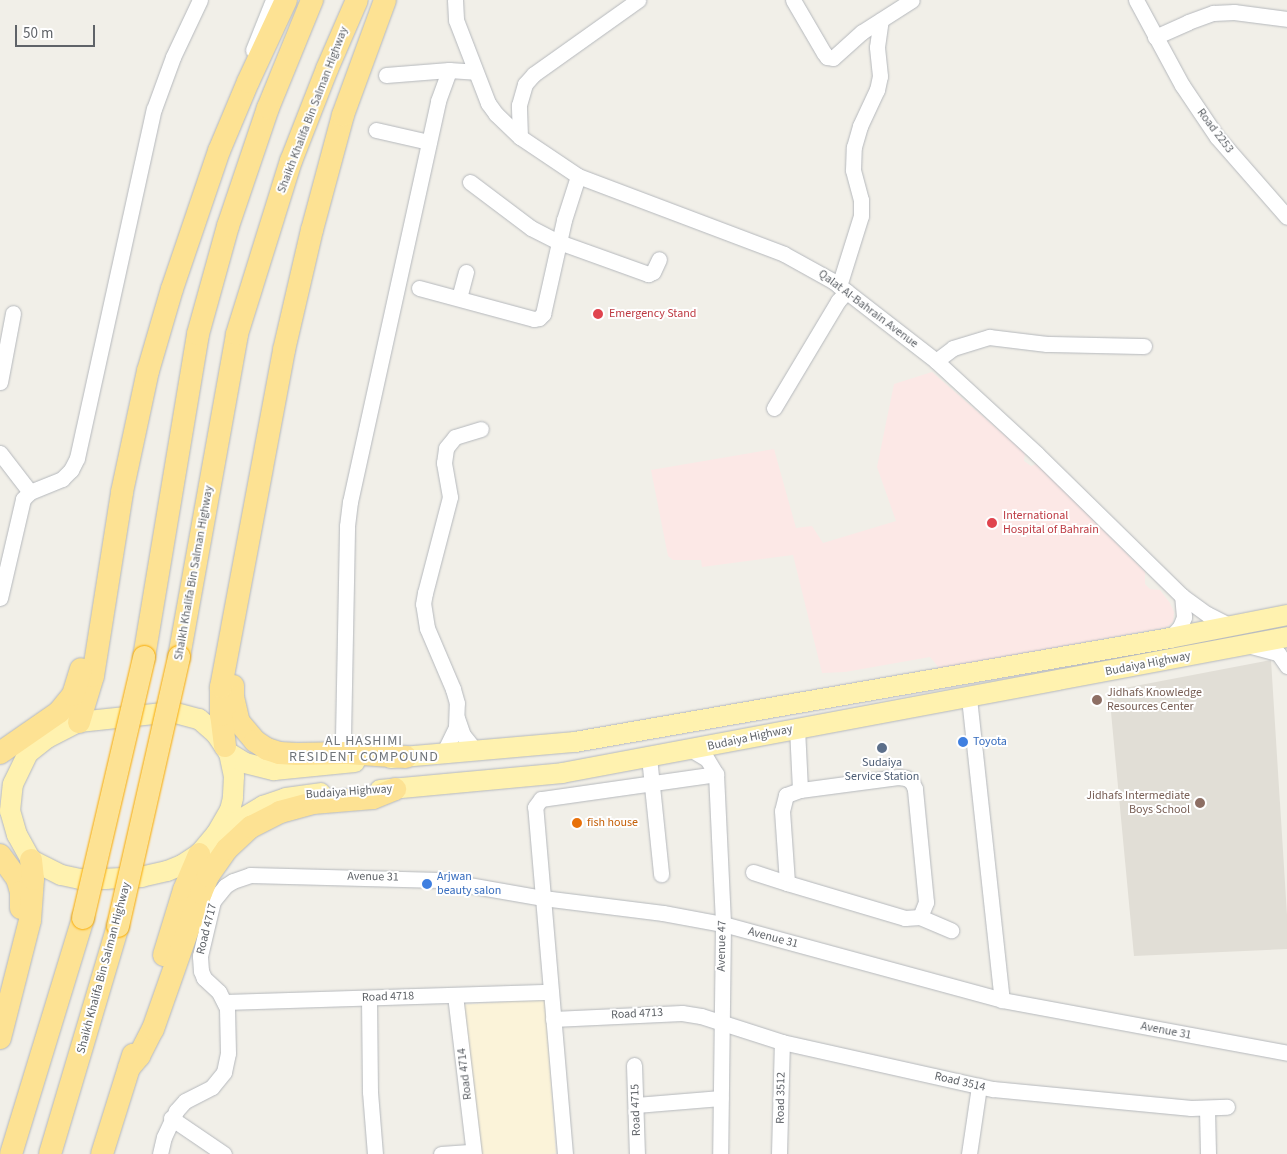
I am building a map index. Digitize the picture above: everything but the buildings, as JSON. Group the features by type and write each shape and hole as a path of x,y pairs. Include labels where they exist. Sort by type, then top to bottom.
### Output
{"highway":[{"path":"79,722 93,676 126,467 148,371 205,187 248,82 286,0"},
{"path":"11,1154 83,918 144,657 198,334 228,226 268,108 312,0"},
{"name":"Shaikh Khalifa Bin Salman Highway","path":"50,1154 118,926 179,657 237,334 291,161 327,68 357,0"},
{"path":"227,749 220,715 221,686 284,350 312,230 343,115 385,0"},
{"path":"0,753 50,719 73,695 78,683 90,624 97,606 104,598"},
{"path":"237,599 240,613 233,697 239,722 255,742 280,753 342,749 406,757"},
{"path":"129,1068 143,1050 153,1029 201,893 213,869 227,849 251,827 280,812 313,803 372,798 395,789"},
{"path":"102,1154 184,890 199,854"},
{"path":"0,855 17,878 21,892 15,950 15,978"},
{"path":"0,1038 32,908 33,879 27,855"}],"main road":[{"name":"Budaiya Highway","path":"227,749 245,763 274,770 477,752 611,736 1170,638 1287,615"},
{"name":"Budaiya Highway","path":"216,834 246,814 286,798 310,794 395,789 562,773 1287,637"},
{"path":"0,836 27,855 61,875 80,880 142,877 167,871 182,865 199,854 225,820 233,798 234,776 227,749 208,726 199,719 186,714 172,712 79,722 47,738 28,752 13,784 10,797 13,824 27,855"},
{"path":"0,771 24,759"}],"street":[{"path":"0,598 19,508 30,492 62,479 71,470 77,458 154,108 169,65 200,0"},
{"path":"248,82 257,37 273,0"},
{"name":"Qalat Al-Bahrain Avenue","path":"455,0 456,20 488,103 496,114 520,137 578,176 784,254 809,266 843,288 936,361 1037,454 1182,596 1207,614 1231,626"},
{"path":"520,137 518,106 525,84 534,74 638,0"},
{"path":"793,0 827,57 838,56 853,39 912,0"},
{"name":"Road 2253","path":"1136,0 1182,85 1217,137 1287,217"},
{"path":"1155,37 1214,13 1234,12 1287,19"},
{"path":"774,408 838,301 843,288 860,216 861,200 853,170 854,147 860,126 877,90 880,76 877,47 881,20"},
{"path":"342,749 347,526 350,502 429,142 441,90 449,70"},
{"path":"386,75 449,70 475,72"},
{"path":"376,130 429,142"},
{"path":"419,288 534,319 539,318 543,314 559,242 578,176"},
{"path":"470,182 531,228 559,242 648,274 653,272 659,259"},
{"path":"459,298 466,272"},
{"path":"0,382 13,313"},
{"path":"936,361 959,345 990,337 1047,344 1144,346"},
{"path":"477,752 463,735 457,718 454,689 427,628 423,604 450,497 444,463 446,448 455,437 481,430"},
{"path":"0,453 30,492"},
{"path":"1170,638 1180,627 1184,617 1182,596"},
{"path":"1244,646 1257,646 1278,654 1287,666"},
{"path":"969,698 1002,1000"},
{"path":"442,754 453,736 457,718"},
{"path":"797,728 800,790"},
{"path":"566,1154 535,807 541,799 716,774 707,759 692,750"},
{"path":"649,757 661,874"},
{"path":"562,773 566,796"},
{"name":"Avenue 47","path":"716,774 723,924 720,1022 720,1154"},
{"path":"787,883 783,801 786,795 800,790 898,777 906,778 912,782 915,789 926,902 920,917"},
{"path":"753,872 905,918 920,917 951,930"},
{"name":"Avenue 31","path":"250,875 440,880 543,898 663,913 723,924 1002,1000 1287,1053"},
{"name":"Road 4717","path":"225,1002 219,992 204,978 199,964 200,956 213,901 225,886 250,875"},
{"name":"Road 4718","path":"225,1002 551,992"},
{"name":"Road 4714","path":"455,995 474,1153"},
{"path":"369,998 370,1092 376,1154"},
{"path":"160,1154 171,1118 185,1101 212,1087 224,1072 228,1053 225,1002"},
{"name":"Road 4713","path":"553,1019 663,1012 701,1016 720,1022"},
{"name":"Road 3514","path":"720,1022 782,1042 979,1086 1017,1092 1207,1109 1227,1107"},
{"name":"Road 3512","path":"779,1154 782,1042"},
{"name":"Road 4715","path":"634,1065 637,1154"},
{"path":"969,1154 979,1086"},
{"path":"636,1105 721,1098"},
{"path":"1207,1109 1208,1154"},
{"path":"171,1118 224,1154"},
{"path":"441,1154 474,1153"}],"shaded area":[{"name":"International Hospital of Bahrain","path":"932,372 1025,453 1024,461 1031,466 1037,464 1145,572 1145,584 1150,589 1160,590 1170,603 1174,612 1173,622 1167,627 940,669 930,657 845,672 822,673 793,555 702,567 701,560 673,560 668,556 651,470 774,449 796,528 812,526 823,543 896,521 877,467 894,384"},
{"name":"Jidhafs Intermediate Boys School","path":"1271,660 1287,915 1287,949 1134,956 1109,691"}],"sand":[{"path":"545,999 556,1154 474,1154 463,1005"}],"place":[{"name":"Emergency Stand","path":"598,314"},
{"name":"International Hospital of Bahrain","path":"992,523"},
{"name":"Jidhafs Knowledge Resources Center","path":"1097,700"},
{"name":"Toyota","path":"963,742"},
{"name":"Sudaiya Service Station","path":"882,748"},
{"name":"Jidhafs Intermediate Boys School","path":"1200,803"},
{"name":"fish house","path":"577,823"},
{"name":"Arjwan beauty salon","path":"427,884"}],"district":[{"name":"AL HASHIMI RESIDENT COMPOUND","path":"364,750"}]}
